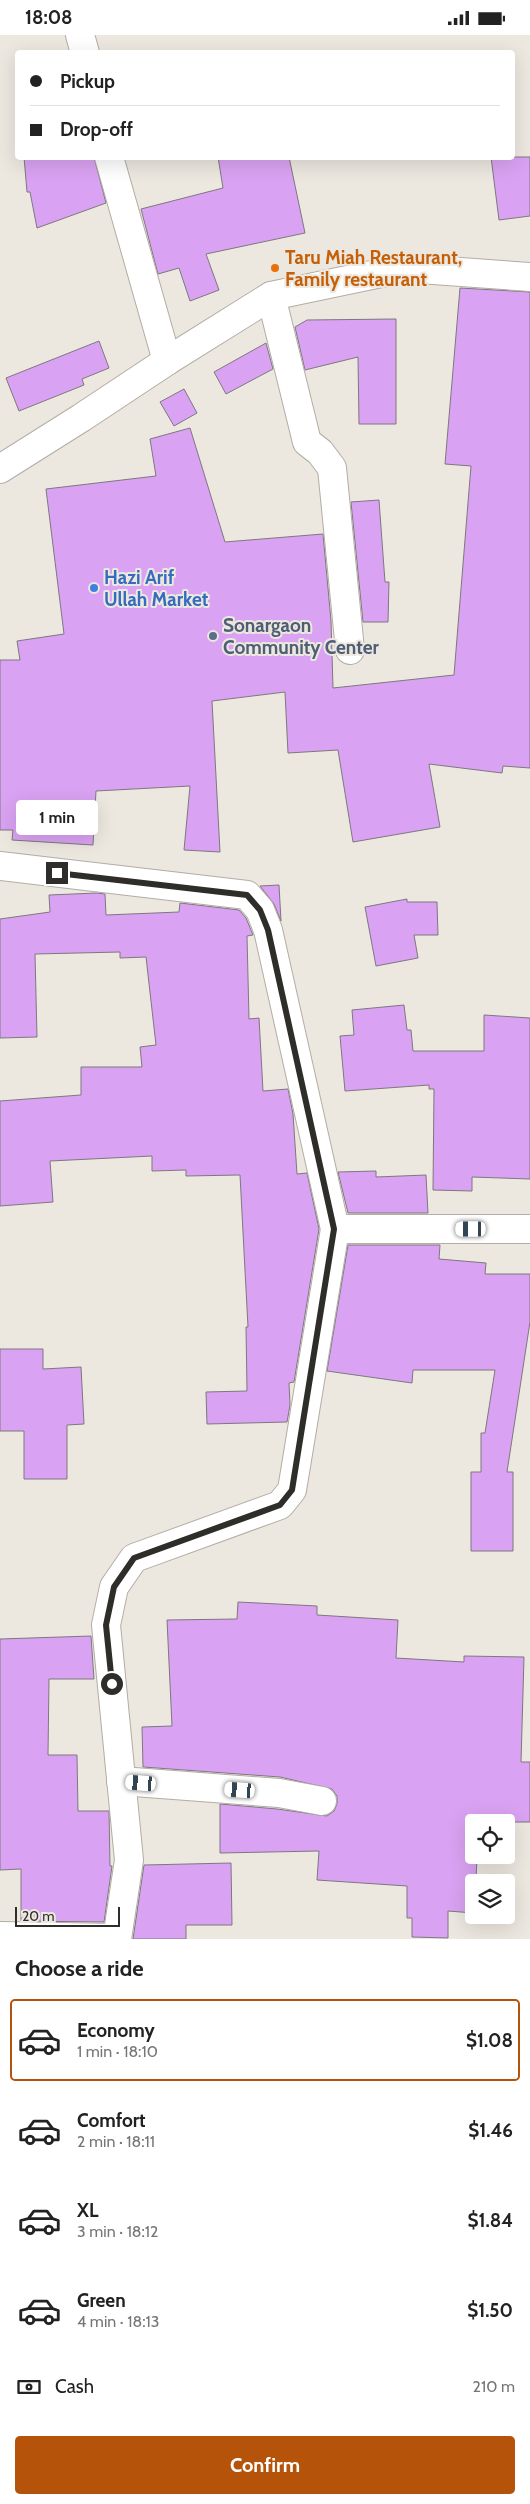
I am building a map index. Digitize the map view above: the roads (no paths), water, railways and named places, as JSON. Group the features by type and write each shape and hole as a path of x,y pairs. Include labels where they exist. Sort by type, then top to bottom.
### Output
{"main road":[{"path":"80,35 83,50"},
{"path":"110,160 166,361"},
{"path":"0,469 82,418 166,361 271,296 405,268 530,277"},
{"path":"271,296 307,442 320,452 332,468 350,649"},
{"path":"0,866 247,895 260,910 268,930 334,1229 292,1490 280,1505 134,1558 114,1587 106,1625 129,1860 117,1938 0,1936"},
{"path":"334,1229 530,1229"},
{"path":"121,1781 279,1793 322,1801"}],"place":[{"name":"Taru Miah Restaurant, Family restaurant","path":"275,268"},
{"name":"Hazi Arif Ullah Market","path":"94,588"},
{"name":"Sonargaon Community Center","path":"213,636"}]}
